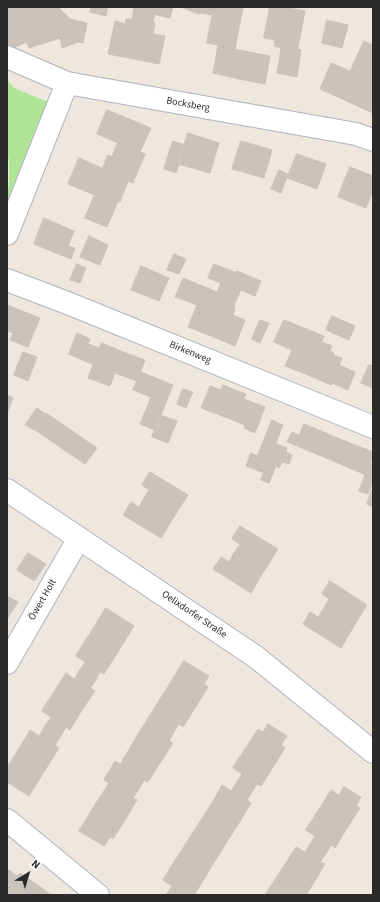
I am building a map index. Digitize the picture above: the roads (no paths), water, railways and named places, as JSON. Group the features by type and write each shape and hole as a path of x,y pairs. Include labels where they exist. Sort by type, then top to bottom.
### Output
{"street":[{"name":"Bocksberg","path":"7,57 67,83 356,134 373,140"},
{"path":"7,234 67,83"},
{"name":"Birkenweg","path":"7,280 70,304 373,427"},
{"name":"Oelixdorfer Straße","path":"7,490 256,657 373,752"},
{"name":"Öwert Holt","path":"7,663 79,538"},
{"path":"7,820 98,895"}]}
